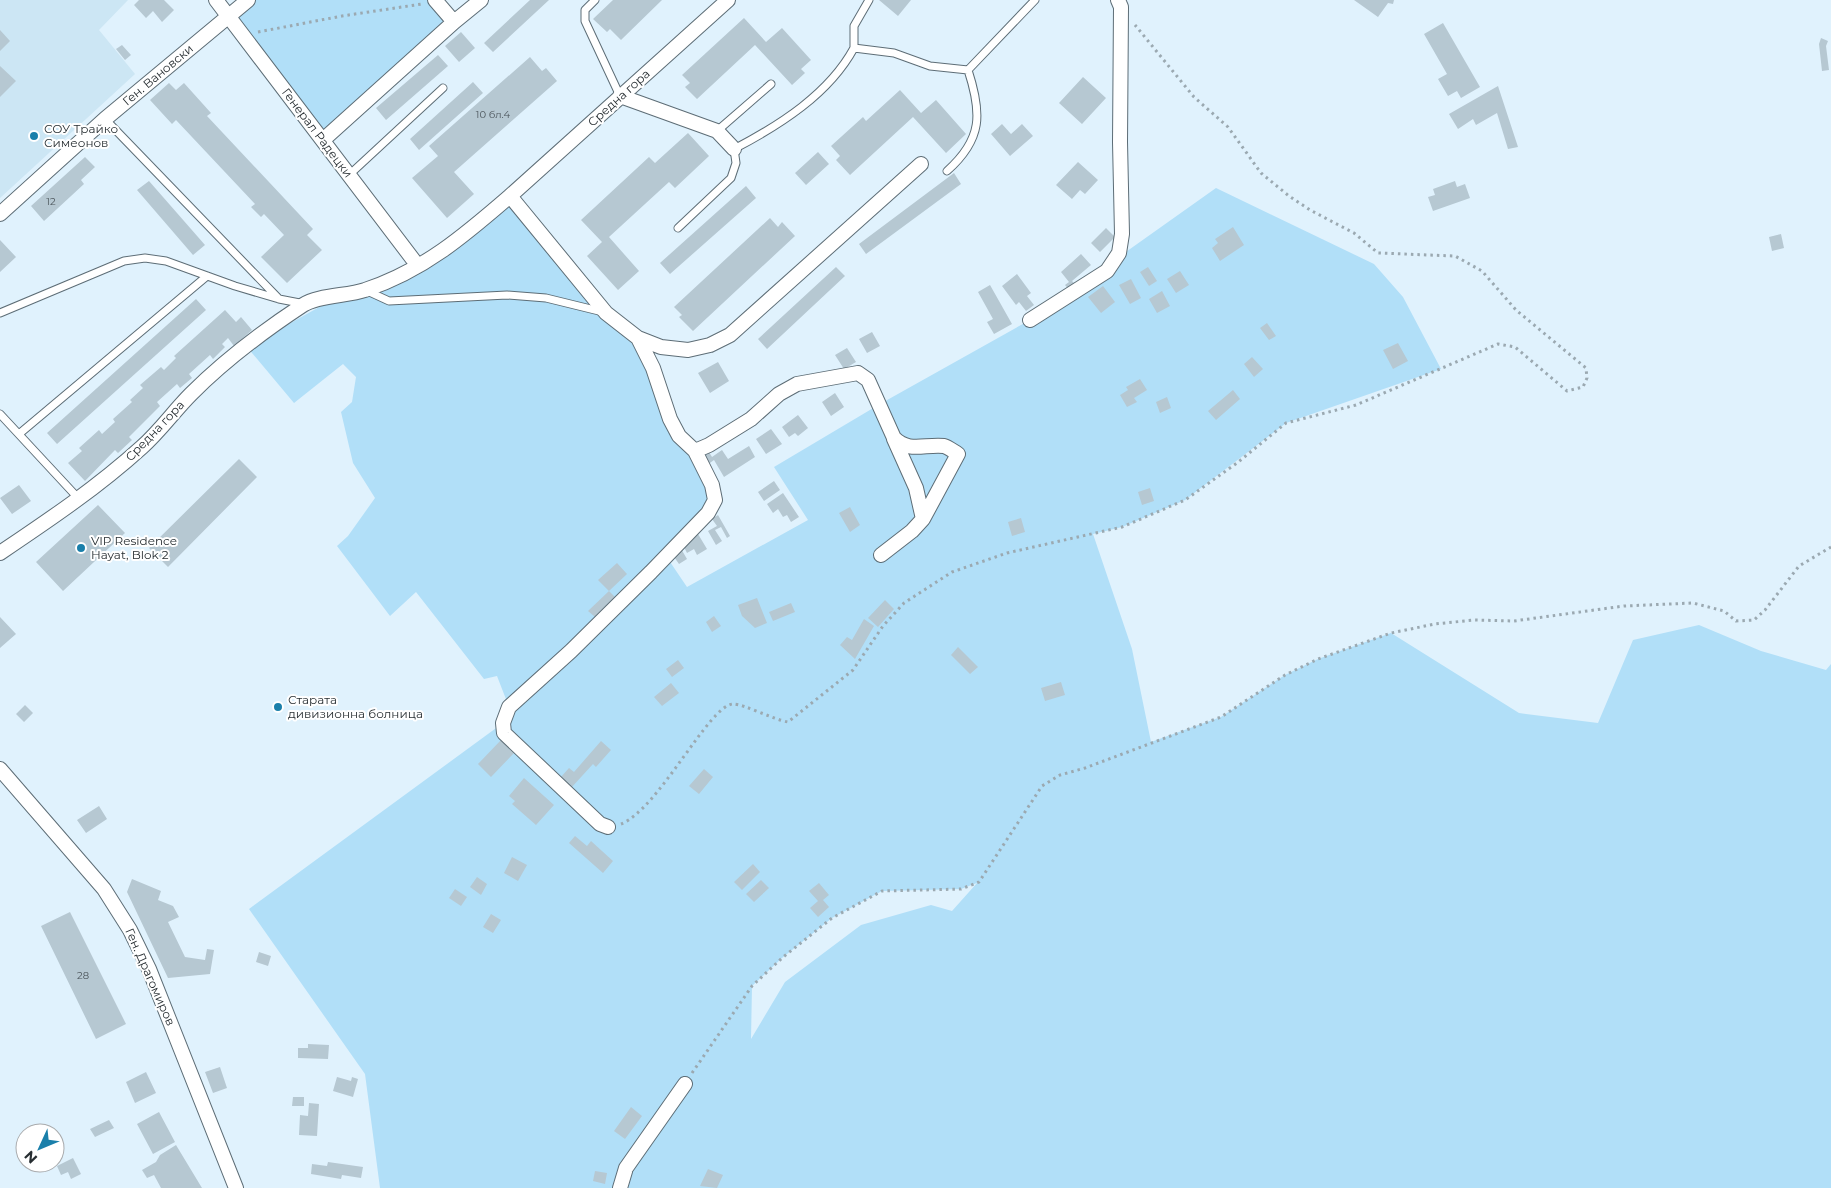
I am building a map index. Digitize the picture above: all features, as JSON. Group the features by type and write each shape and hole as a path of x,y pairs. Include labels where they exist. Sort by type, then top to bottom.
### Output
{"street":[{"name":"Генерал Радецки","path":"216,0 418,266"},
{"name":"Ген. Вановски","path":"0,214 105,118 248,0"},
{"path":"323,140 481,0"},
{"name":"Средна гора","path":"0,553 80,499 145,445 189,396 221,365 305,304 365,290 418,266 452,245 510,196 728,0"},
{"path":"436,1 454,22"},
{"path":"1030,320 1107,272 1119,253 1122,234 1119,3"},
{"path":"620,96 717,131 734,148"},
{"path":"510,196 606,313 638,338 661,347 688,350 710,345 730,335 922,164"},
{"path":"608,827 600,824 504,733 503,723 509,707 571,651 708,513 715,500 712,485 695,450 679,436 670,419 653,368 638,338"},
{"path":"695,450 709,445 751,419 779,394 796,384 858,373 868,380 894,438 916,488 923,519"},
{"path":"880,555 912,531 923,519 958,454 946,446 909,448 901,445 894,438"},
{"name":"Ген. Драгомиров","path":"0,769 104,889 130,930 149,969 236,1188"},
{"path":"620,1188 626,1168 685,1084"}],"lane":[{"path":"595,0 585,10 585,22 620,96"},
{"path":"678,228 731,178 736,162 734,148 754,139 796,111 832,81 854,48 854,26 870,0"},
{"path":"968,70 1035,0"},
{"path":"854,48 894,52 930,66 968,70"},
{"path":"947,171 963,156 978,123 977,98 968,70"},
{"path":"717,131 771,84"},
{"path":"349,175 443,88"},
{"path":"105,118 279,299"},
{"path":"0,313 124,261 144,258 166,261 279,299 305,304"},
{"path":"19,434 207,276"},
{"path":"365,290 389,301 507,295 546,298 606,313"},
{"path":"0,414 80,499"}],"path":[{"path":"243,35 436,1"},
{"path":"608,827 624,823 650,800 683,761 720,708 733,704 773,720 788,722 853,670 883,626 904,603 952,572 1007,553 1122,527 1185,500 1237,463 1286,423 1356,405 1498,344 1515,347 1567,391 1583,387 1587,378 1586,368 1516,310 1482,272 1455,256 1378,253 1354,233 1310,210 1289,196 1261,173 1228,127 1194,97 1119,3"},
{"path":"685,1084 752,986 782,958 832,918 882,891 961,889 978,882 1042,786 1060,775 1085,768 1221,718 1285,676 1318,659 1391,633 1444,623 1474,620 1514,621 1624,606 1693,603 1724,611 1736,621 1754,620 1765,610 1799,566 1831,547"}],"shaded area":[{"name":"СОУ Трайко Симеонов","path":"0,0 128,0 99,30 135,74 0,198"},
{"path":"248,0 435,0 454,22 323,140 228,17"},
{"path":"1216,188 1374,264 1403,297 1441,369 1286,423 1185,500 1122,527 1093,534 1132,649 1151,742 1221,717 1285,675 1318,659 1391,633 1519,713 1598,723 1633,640 1699,625 1761,651 1826,670 1831,664 1831,1188 380,1188 365,1074 249,909 503,723 509,707 497,676 484,679 416,592 390,616 337,546 348,536 375,498 353,463 341,412 352,402 356,377 343,364 294,403 247,347 341,295 418,266 510,196 638,338 715,500 666,556 687,587 808,520 774,467 880,404 1030,320","holes":["977,883 952,911 931,905 861,925 785,982 751,1039 752,986 782,958 832,918 882,891 961,889"]}],"building":[{"path":"139,0 164,0 174,10 162,22 153,11 146,18 134,5"},
{"path":"530,0 549,0 493,52 484,43"},
{"path":"613,0 662,0 621,40 610,29 607,32 593,19"},
{"path":"879,0 911,0 898,16"},
{"path":"1354,0 1394,0 1393,4 1388,3 1378,17"},
{"path":"744,18 766,42 782,28 811,60 801,69 805,73 792,85 755,45 697,99 685,87 690,83 682,75"},
{"path":"1443,23 1480,87 1461,98 1457,91 1448,96 1438,79 1447,74 1424,34"},
{"path":"0,30 10,41 0,51"},
{"path":"461,32 475,48 459,62 445,46"},
{"path":"1821,38 1828,41 1826,46 1829,70 1822,71 1819,44"},
{"path":"122,45 131,55 125,60 116,49"},
{"path":"438,55 448,66 386,120 376,108"},
{"path":"530,57 542,71 546,68 557,81 454,172 474,194 447,218 412,178 438,156 429,146"},
{"path":"0,66 16,81 0,97"},
{"path":"1083,77 1106,98 1082,124 1059,103"},
{"path":"473,82 483,93 419,150 410,139"},
{"path":"169,83 176,90 184,83 211,113 207,116 313,229 307,235 322,250 287,283 261,257 284,235 264,214 261,217 251,207 255,204 176,120 172,124 150,100"},
{"path":"1498,86 1518,147 1508,149 1497,113 1476,125 1473,119 1458,129 1449,114"},
{"path":"900,90 921,113 936,100 966,134 946,153 913,117 850,175 836,160 840,156 831,146 863,117 866,121"},
{"path":"1002,124 1011,134 1022,124 1033,136 1010,156 991,134"},
{"path":"688,133 709,156 675,188 669,182 609,237 639,271 618,290 587,256 602,242 581,220 649,157 655,163"},
{"path":"818,152 829,164 806,185 795,173"},
{"path":"85,157 95,167 81,180 84,184 44,221 31,206"},
{"path":"1078,162 1098,180 1085,194 1080,190 1072,199 1056,185"},
{"path":"954,173 961,184 866,254 859,244"},
{"path":"149,181 205,245 193,255 137,190"},
{"path":"1455,181 1457,187 1465,184 1470,198 1433,211 1428,197 1435,195 1433,189"},
{"path":"746,186 756,198 670,274 660,263"},
{"path":"770,218 778,227 782,222 795,236 693,331 679,317 682,315 674,307"},
{"path":"1233,227 1244,245 1220,261 1212,248 1218,243 1215,239"},
{"path":"1106,228 1115,237 1100,252 1091,243"},
{"path":"1781,234 1784,248 1772,251 1769,237"},
{"path":"0,240 16,257 0,272"},
{"path":"1081,254 1091,265 1072,281 1077,286 1071,292 1065,285 1069,282 1061,272"},
{"path":"836,267 845,276 767,349 758,339"},
{"path":"1148,267 1157,281 1149,286 1140,272"},
{"path":"1180,271 1189,285 1176,293 1167,279"},
{"path":"1017,274 1031,293 1027,296 1034,305 1026,311 1019,302 1016,305 1002,286"},
{"path":"1131,279 1141,298 1130,304 1119,285"},
{"path":"990,285 1012,324 994,334 987,322 993,319 978,292"},
{"path":"1103,286 1115,302 1101,313 1088,297"},
{"path":"1162,291 1170,306 1157,313 1149,299"},
{"path":"196,299 206,310 57,444 47,433"},
{"path":"225,310 236,322 241,317 252,330 234,346 228,338 222,344 225,347 213,359 210,355 189,374 192,378 180,388 177,384 157,402 160,406 129,437 132,440 118,453 115,450 85,481 68,463 82,451 79,448 99,430 102,434 115,422 113,419 132,402 130,400 143,388 140,385 161,367 164,370 176,358 174,356"},
{"path":"1267,323 1276,336 1269,340 1260,328"},
{"path":"872,332 880,346 867,353 859,339"},
{"path":"1398,343 1408,361 1393,369 1383,350"},
{"path":"847,348 856,362 844,369 835,355"},
{"path":"1252,357 1263,369 1254,377 1244,364"},
{"path":"718,362 729,381 710,393 698,373"},
{"path":"1140,379 1147,390 1134,398 1137,402 1127,407 1120,395 1128,390 1126,387"},
{"path":"1233,390 1240,399 1216,420 1208,411"},
{"path":"835,393 844,407 831,416 822,402"},
{"path":"1167,397 1171,408 1160,413 1156,402"},
{"path":"798,415 808,428 798,436 795,433 789,437 782,427"},
{"path":"771,429 782,444 766,454 756,439"},
{"path":"749,446 755,457 724,477 714,460 707,465 702,456 709,452 712,457 722,450 728,459"},
{"path":"239,459 257,477 168,567 149,548"},
{"path":"774,481 780,490 764,501 758,492"},
{"path":"19,485 31,501 12,514 0,498"},
{"path":"1150,488 1154,501 1142,505 1138,492"},
{"path":"783,493 799,517 791,522 787,515 783,517 778,509 773,513 767,504"},
{"name":"VIP Residence Hayat, Blok 2","path":"98,505 125,533 63,591 36,562"},
{"path":"850,507 860,525 850,532 839,513"},
{"path":"718,515 730,536 727,538 721,527 715,530 722,541 716,545 708,531 717,526 712,519"},
{"path":"1021,518 1025,532 1012,536 1008,522"},
{"path":"698,534 707,549 697,555 694,549 687,553 682,543"},
{"path":"680,547 687,559 679,564 672,554"},
{"path":"617,563 627,574 609,591 598,580"},
{"path":"609,591 615,597 595,617 588,611"},
{"path":"757,598 767,623 755,628 742,616 738,605"},
{"path":"885,600 894,609 878,627 868,618"},
{"path":"791,603 795,612 773,621 769,612"},
{"path":"714,616 721,626 712,632 706,622"},
{"path":"0,617 16,634 0,648"},
{"path":"864,619 874,626 855,659 840,645 847,637 852,640"},
{"path":"958,647 978,667 970,674 951,655"},
{"path":"678,660 684,668 672,677 666,669"},
{"path":"1061,682 1065,695 1045,701 1041,688"},
{"path":"671,683 679,693 662,706 654,697"},
{"path":"25,705 33,713 24,722 16,714"},
{"path":"501,740 514,753 491,777 478,764"},
{"path":"601,741 611,750 596,767 593,764 571,788 560,778 569,768 574,772"},
{"path":"704,769 713,777 699,794 689,786"},
{"path":"524,778 554,805 536,825 512,804 515,801 509,796"},
{"path":"99,806 107,819 86,833 77,820"},
{"path":"575,836 587,846 591,841 613,861 603,873 569,843"},
{"path":"512,857 527,865 518,881 504,873"},
{"path":"753,864 760,872 742,890 734,882"},
{"path":"477,877 487,884 481,895 470,887"},
{"path":"132,879 161,891 158,900 173,906 179,917 168,922 185,957 205,960 207,949 214,950 210,974 168,978 127,892"},
{"path":"761,880 769,888 754,902 746,894"},
{"path":"819,883 829,895 823,900 829,907 818,917 810,908 818,901 809,891"},
{"path":"455,889 467,897 461,906 449,898"},
{"path":"70,912 126,1024 96,1039 41,926"},
{"path":"491,914 501,920 493,933 483,927"},
{"path":"259,952 271,956 268,966 256,962"},
{"path":"308,1044 329,1045 328,1059 298,1058 298,1048 308,1048"},
{"path":"220,1067 227,1088 213,1093 205,1072"},
{"path":"146,1072 156,1093 135,1103 126,1082"},
{"path":"337,1077 351,1081 352,1077 358,1079 353,1097 333,1091"},
{"path":"293,1097 304,1097 304,1106 292,1106"},
{"path":"309,1103 319,1104 317,1136 299,1135 300,1115 308,1116"},
{"path":"631,1107 642,1116 625,1139 614,1131"},
{"path":"159,1112 175,1142 153,1154 137,1124"},
{"path":"109,1120 114,1128 95,1137 90,1129"},
{"path":"176,1145 202,1188 161,1188 154,1175 147,1178 142,1170 156,1162 160,1155"},
{"path":"73,1158 81,1174 71,1179 68,1172 61,1175 60,1173 65,1173 65,1162"},
{"path":"328,1162 363,1167 361,1178 342,1175 341,1179 311,1174 312,1164 327,1166"},
{"path":"708,1169 723,1175 717,1188 700,1186"},
{"path":"595,1171 607,1173 605,1184 593,1181"}],"place":[{"name":"СОУ Трайко Симеонов","path":"34,136"},
{"name":"VIP Residence Hayat, Blok 2","path":"81,548"},
{"name":"Старата дивизионна болница","path":"278,707"}]}
